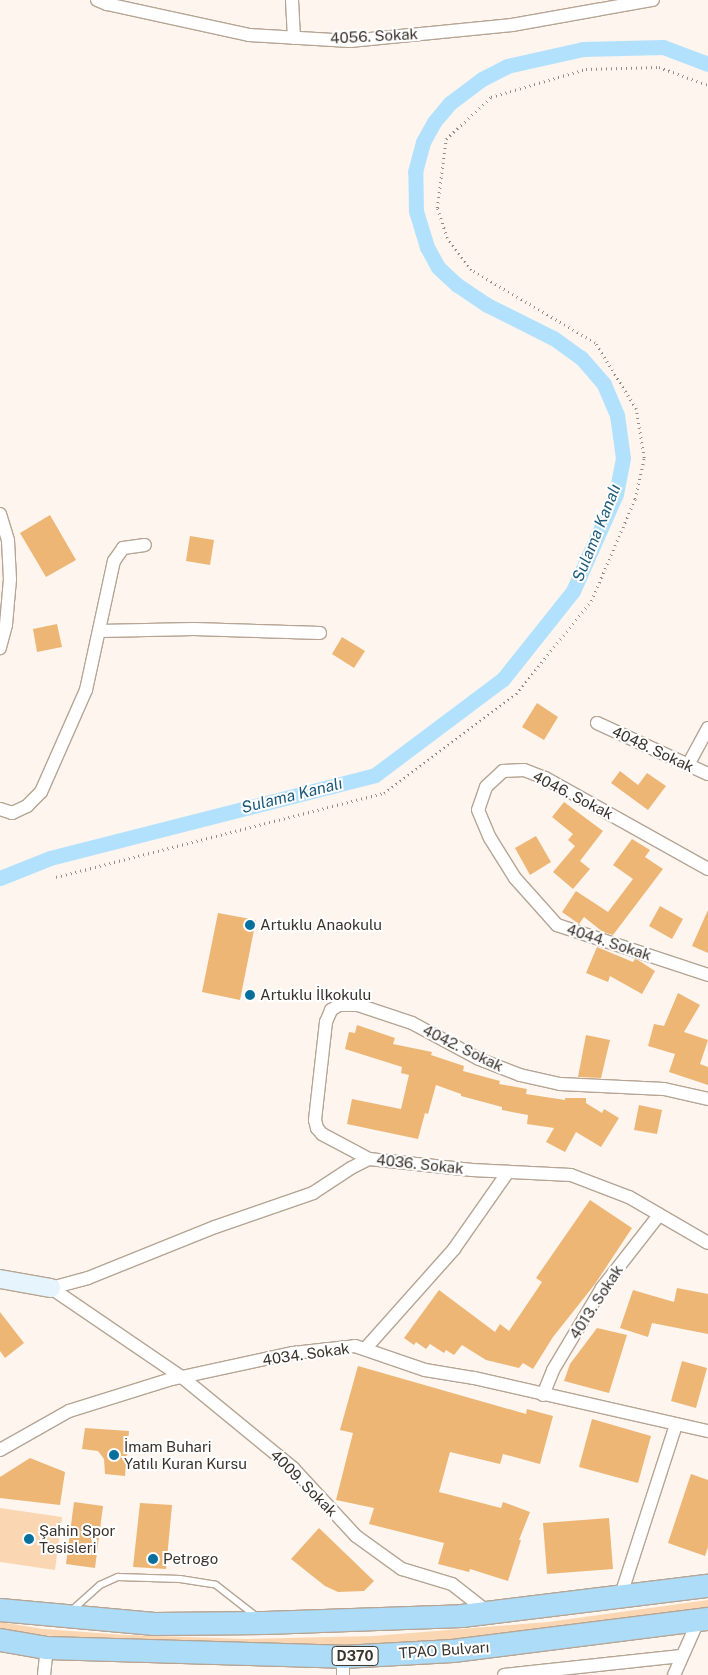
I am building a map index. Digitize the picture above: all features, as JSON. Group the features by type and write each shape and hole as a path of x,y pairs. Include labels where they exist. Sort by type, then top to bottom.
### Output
{"highway":[{"path":"0,1610 154,1624 265,1623 462,1616 708,1586"},
{"name":"TPAO Bulvarı","path":"0,1640 47,1648 343,1666 703,1620"}],"street":[{"name":"4056. Sokak","path":"97,0 106,4 249,35 350,41 512,25 654,4"},
{"path":"292,0 294,38"},
{"path":"0,514 8,541 10,579 6,625 0,648"},
{"path":"0,809 12,813 27,806 41,792 86,690 114,561 124,548 144,545"},
{"path":"100,631 194,629 320,633"},
{"name":"4048. Sokak","path":"597,723 708,774"},
{"path":"688,765 708,728"},
{"name":"4046. Sokak","path":"490,838 478,810 486,787 503,772 524,770 545,778 708,869"},
{"name":"4044. Sokak","path":"490,838 515,878 557,925 708,976"},
{"name":"4042. Sokak","path":"369,1159 322,1134 317,1128 315,1120 326,1022 331,1010 339,1005 358,1005 412,1023 479,1059 520,1075 560,1084 664,1089 708,1099"},
{"name":"4036. Sokak","path":"51,1288 88,1278 215,1227 313,1193 350,1168 369,1159 472,1170 571,1175 629,1197 708,1243"},
{"path":"365,1349 454,1249 508,1172"},
{"name":"4013. Sokak","path":"544,1395 553,1370 602,1288 659,1215"},
{"path":"0,1279 51,1288"},
{"name":"4009. Sokak","path":"51,1288 183,1378 293,1468 356,1536 402,1569 452,1584 489,1613"},
{"name":"4034. Sokak","path":"0,1450 69,1410 168,1380 293,1353 355,1346 426,1370 474,1378 708,1431"},
{"path":"620,1598 676,1425"},
{"path":"674,1675 681,1656 703,1620"},
{"path":"44,1675 47,1648"},
{"path":"504,1675 681,1656"}],"lane":[{"path":"65,1617 100,1585 118,1577 180,1580 216,1586 265,1623"}],"path":[{"path":"56,877 384,793 516,694 591,601 635,499 644,458 636,409 595,343 471,270 447,238 437,208 446,139 491,97 586,69 659,66 708,85"}],"shaded area":[{"name":"Şahin Spor Tesisleri","path":"0,1508 62,1517 55,1570 0,1562"},
{"path":"708,1600 708,1609 473,1640 329,1648 124,1644 0,1630 0,1622 44,1629 125,1635 247,1639 374,1636 548,1622"}],"building":[{"path":"50,515 76,560 46,577 20,533"},
{"path":"190,536 214,540 210,565 186,561"},
{"path":"57,624 62,647 37,652 33,629"},
{"path":"342,637 365,651 354,668 332,654"},
{"path":"537,703 558,717 544,740 522,727"},
{"path":"620,771 638,785 647,773 666,786 648,810 611,783"},
{"path":"564,802 603,831 580,861 590,869 573,889 553,872 575,846 568,840 573,834 552,817"},
{"path":"536,836 551,862 530,875 515,848"},
{"path":"632,839 650,850 645,857 663,869 613,935 603,932 584,917 579,924 562,912 576,891 608,912 633,879 613,865"},
{"path":"660,906 683,919 672,939 649,926"},
{"path":"708,910 708,953 692,946"},
{"path":"218,913 256,920 240,1000 202,992"},
{"path":"597,947 633,962 635,959 638,960 655,971 642,994 610,976 608,982 586,973"},
{"path":"678,993 700,1005 684,1032 708,1040 700,1064 708,1067 708,1085 669,1072 675,1054 648,1046 654,1024 664,1026"},
{"path":"357,1025 395,1038 393,1044 432,1052 431,1055 464,1066 463,1071 500,1081 499,1084 527,1089 526,1094 565,1100 565,1098 586,1098 586,1103 602,1113 604,1109 619,1118 601,1147 576,1132 565,1152 546,1142 554,1128 527,1124 528,1115 502,1110 502,1107 461,1096 461,1094 436,1085 428,1114 425,1113 418,1139 347,1124 352,1099 401,1109 409,1075 401,1073 402,1067 345,1049 349,1032 355,1033"},
{"path":"586,1035 610,1040 601,1078 578,1077"},
{"path":"639,1105 662,1110 657,1134 634,1130"},
{"path":"590,1200 632,1228 595,1284 553,1337 533,1369 523,1363 519,1368 486,1360 462,1345 454,1355 446,1350 444,1353 430,1344 426,1349 416,1342 414,1345 404,1338 439,1290 495,1332 500,1324 509,1331 542,1282 536,1278"},
{"path":"677,1288 708,1294 708,1334 652,1323 648,1337 620,1328 633,1290 674,1302"},
{"path":"0,1312 24,1343 5,1358 0,1351"},
{"path":"597,1328 627,1335 609,1393 564,1381 570,1364"},
{"path":"682,1361 707,1368 696,1408 671,1401"},
{"path":"358,1366 526,1414 527,1409 553,1416 540,1464 503,1454 500,1464 450,1452 439,1492 501,1508 503,1502 530,1512 519,1540 521,1540 508,1581 470,1569 469,1572 438,1564 444,1543 369,1524 374,1508 336,1500 353,1433 340,1430"},
{"path":"592,1419 651,1436 638,1483 579,1467"},
{"name":"İmam Buhari Yatılı Kuran Kursu","path":"85,1428 129,1431 125,1476 105,1474 104,1459 98,1451 82,1449"},
{"path":"30,1458 65,1472 60,1505 0,1498 0,1477"},
{"path":"691,1474 708,1480 708,1547 705,1556 668,1543"},
{"path":"74,1502 103,1506 95,1568 66,1564"},
{"path":"140,1503 172,1505 166,1569 133,1567"},
{"path":"609,1518 613,1569 547,1574 543,1523"},
{"path":"319,1528 374,1581 364,1591 338,1592 325,1586 291,1559"}],"waterway":[{"name":"Sulama Kanalı","path":"0,878 50,858 375,775 503,679 573,591 616,494 623,458 617,415 604,384 581,358 553,338 487,305 457,285 438,267 427,247 416,211 415,172 423,142 434,122 450,103 482,79 507,66 583,49 663,47 708,64"}],"place":[{"name":"Artuklu Anaokulu","path":"250,925"},
{"name":"Artuklu İlkokulu","path":"250,995"},
{"name":"İmam Buhari Yatılı Kuran Kursu","path":"114,1455"},
{"name":"Şahin Spor Tesisleri","path":"29,1539"},
{"name":"Petrogo","path":"153,1559"}]}
